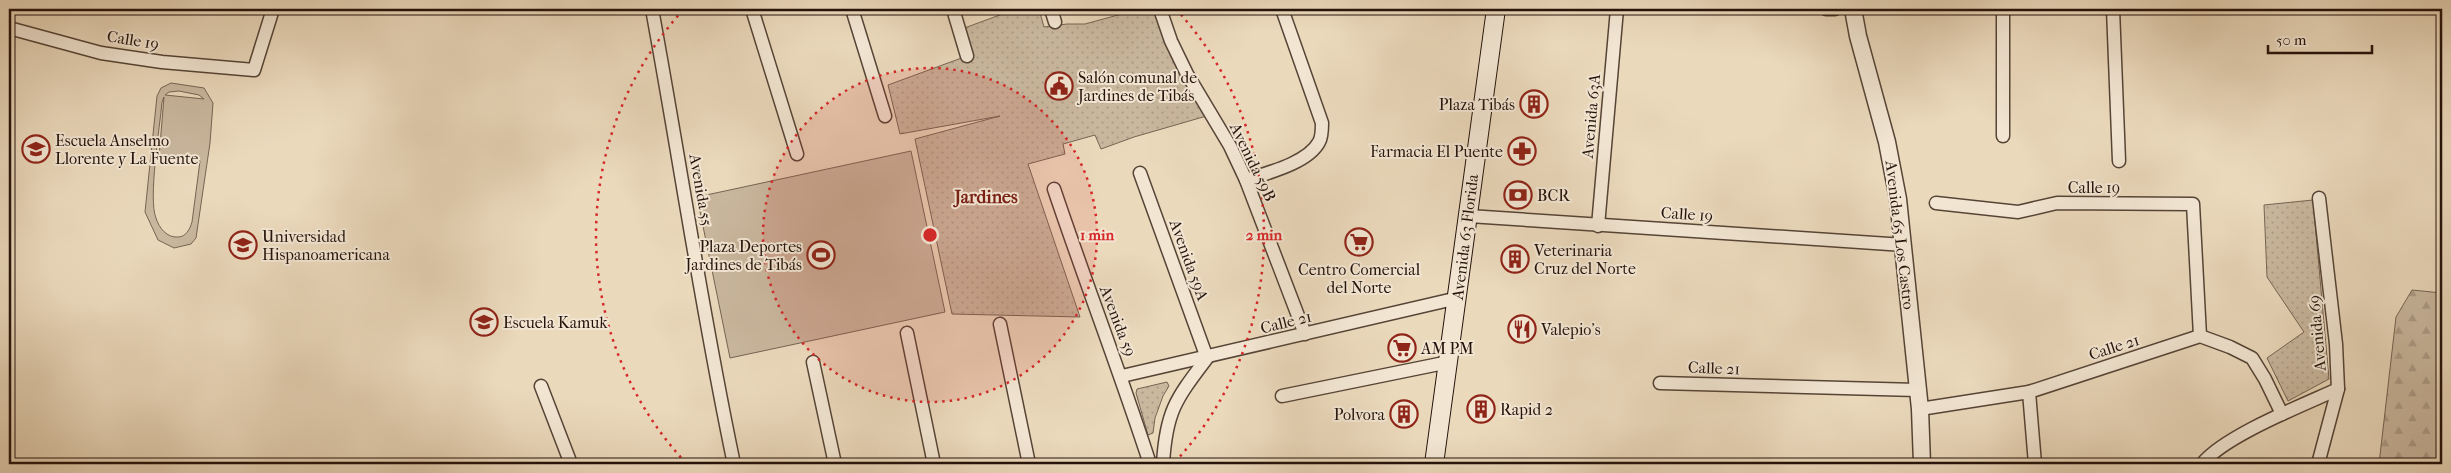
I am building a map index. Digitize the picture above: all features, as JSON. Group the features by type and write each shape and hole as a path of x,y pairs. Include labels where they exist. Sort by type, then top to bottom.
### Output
{"main road":[{"name":"Avenida 63 Florida","path":"1434,464 1496,9"}],"street":[{"name":"Calle 19","path":"9,28 102,52 162,62 254,70 272,9"},
{"name":"Avenida 55","path":"652,9 688,205 712,361 734,464"},
{"path":"752,9 797,154"},
{"path":"852,9 885,116"},
{"path":"953,9 967,56"},
{"path":"1051,9 1055,22"},
{"name":"Avenida 59B","path":"1160,9 1171,41 1187,74 1230,146 1246,180 1305,334"},
{"path":"1246,180 1280,170 1311,152 1320,141 1322,123 1282,9"},
{"name":"Avenida 63A","path":"1598,226 1617,9"},
{"path":"1826,9 1835,9"},
{"name":"Avenida 65 Los Castro","path":"1853,9 1858,36 1887,142 1904,245 1920,409 1922,464"},
{"path":"2003,9 2003,136"},
{"path":"2113,9 2120,161"},
{"name":"Avenida 59A","path":"1140,173 1207,358"},
{"name":"Avenida 59","path":"1054,189 1100,325 1122,376 1150,464"},
{"name":"Avenida 69","path":"2318,464 2338,389 2336,344 2319,198"},
{"name":"Calle 19","path":"1936,203 2018,212 2058,203 2193,204 2200,336"},
{"name":"Calle 19","path":"1469,216 1904,245"},
{"name":"Calle 21","path":"1122,376 1207,358 1458,298"},
{"path":"1000,324 1029,464"},
{"path":"907,333 934,464"},
{"path":"2200,336 2230,347 2252,358 2265,379 2282,414"},
{"name":"Calle 21","path":"1920,409 2029,392 2200,336"},
{"path":"1163,464 1164,438 1170,413 1181,393 1207,358"},
{"path":"813,362 835,464"},
{"path":"1282,396 1449,362"},
{"name":"Calle 21","path":"1660,383 1917,390"},
{"path":"541,386 571,464"},
{"path":"2202,464 2215,450 2282,414 2338,389"},
{"path":"2029,392 2036,464"}],"green space":[{"path":"1016,9 1039,9 1044,27 1085,24 1140,9 1160,9 1210,115 1134,137 1101,149 1095,135 1063,144 1065,154 1028,164 1080,317 952,314 915,139 1000,116 900,134 888,85 967,56 959,30"},
{"path":"171,83 204,88 213,103 210,143 196,238 191,244 174,248 158,240 145,212 157,96 161,88","holes":["179,91 199,95 204,99 165,95 169,92","164,97 159,157 200,161 192,222 189,230 181,237 170,236 161,229 154,209 155,162"]},
{"name":"Plaza Deportes Jardines de Tibás","path":"911,151 945,312 730,358 697,197"},
{"path":"2313,200 2329,379 2288,401 2267,358 2304,332 2267,277 2264,205"},
{"path":"2412,290 2442,293 2442,464 2379,464 2396,317"},
{"path":"1167,382 1169,386 1155,418 1153,433 1148,435 1136,393 1137,389"}],"place":[{"name":"Salón comunal de Jardines de Tibás","path":"1059,86"},
{"name":"Plaza Tibás","path":"1534,104"},
{"name":"Escuela Anselmo Llorente y La Fuente","path":"36,149"},
{"name":"Farmacia El Puente","path":"1522,151"},
{"name":"BCR","path":"1518,195"},
{"name":"Centro Comercial del Norte","path":"1359,242"},
{"name":"Universidad Hispanoamericana","path":"243,245"},
{"name":"Plaza Deportes Jardines de Tibás","path":"821,255"},
{"name":"Veterinaria Cruz del Norte","path":"1515,259"},
{"name":"Escuela Kamuk","path":"484,322"},
{"name":"Valepio's","path":"1522,329"},
{"name":"AM PM","path":"1402,348"},
{"name":"Rapid 2","path":"1481,409"},
{"name":"Polvora","path":"1404,414"}],"district":[{"name":"Jardines","path":"986,197"}]}
